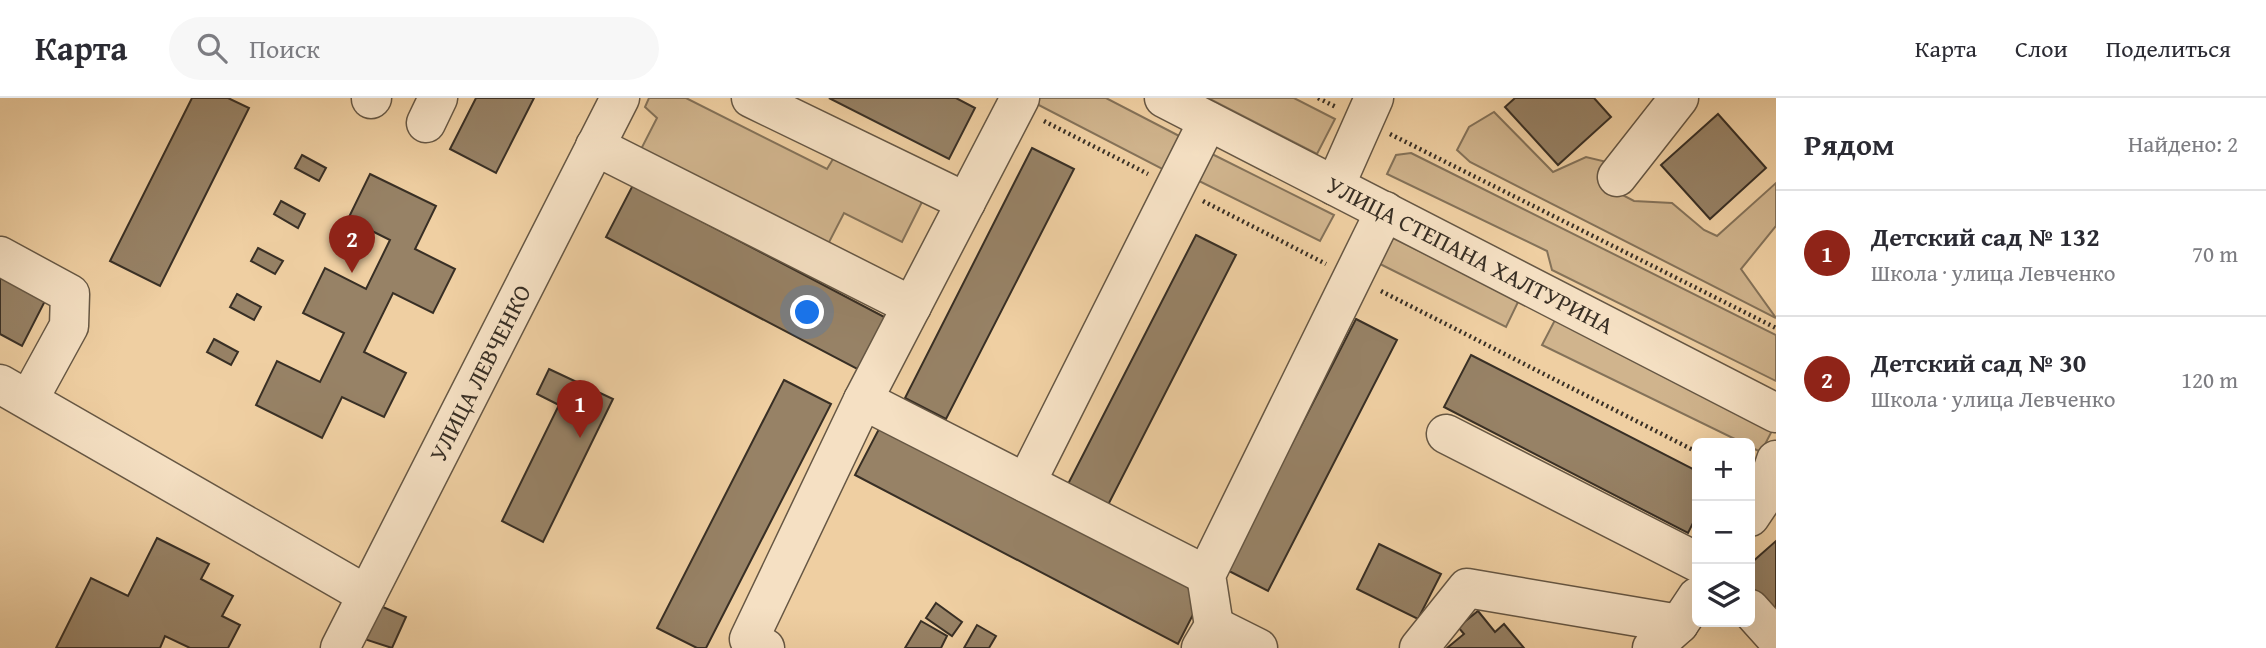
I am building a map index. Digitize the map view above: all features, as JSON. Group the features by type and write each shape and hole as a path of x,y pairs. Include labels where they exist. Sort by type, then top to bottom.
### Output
{"street":[{"name":"УЛИЦА ЛЕВЧЕНКО","path":"340,648 620,98"},
{"path":"751,98 966,202"},
{"path":"765,648 749,639 863,400 1020,98"},
{"name":"УЛИЦА СТЕПАНА ХАЛТУРИНА","path":"1164,98 1776,413"},
{"path":"1618,177 1679,98"},
{"path":"1335,186 1369,110"},
{"path":"1026,483 1208,121"},
{"path":"595,146 912,306"},
{"path":"1258,648 1208,637 1206,575 1385,211"},
{"path":"0,256 70,294 69,326 15,391 367,595"},
{"path":"863,400 1206,575"},
{"path":"1446,435 1692,559"},
{"path":"1755,510 1764,496 1776,460"},
{"path":"1419,648 1467,588 1676,623"},
{"path":"1755,615 1776,638"}],"path":[{"path":"1318,98 1369,110 1776,328"}],"shaded area":[{"path":"649,98 686,98 827,169 836,154 924,198 902,242 844,213 824,252 637,157 657,118 645,107"},
{"path":"1106,98 1187,140 1170,173 1029,100"},
{"path":"1208,98 1294,98 1335,119 1317,154"},
{"path":"1494,112 1553,172 1586,157 1607,162 1613,190 1634,201 1672,203 1704,230 1717,236 1776,183 1776,226 1741,269 1776,318 1470,162 1457,150 1469,127"},
{"path":"1208,152 1334,215 1320,241 1195,179"},
{"path":"1411,153 1776,335 1776,381 1552,270 1547,251 1387,174 1396,155"},
{"path":"1393,238 1519,300 1506,327 1380,264"},
{"path":"1555,320 1774,427 1761,452 1755,449 1755,438 1733,438 1542,345"}],"building":[{"path":"192,98 228,98 249,108 160,286 110,261"},
{"path":"476,98 534,98 496,173 450,149"},
{"path":"829,98 956,98 975,108 949,159"},
{"path":"1515,98 1594,98 1611,117 1558,165 1505,107"},
{"path":"1718,114 1766,168 1710,219 1661,165"},
{"path":"1032,148 1074,169 946,419 905,398"},
{"path":"302,155 326,168 319,181 295,168"},
{"path":"370,174 436,206 415,249 455,269 433,313 393,293 364,352 406,373 384,417 342,397 322,438 256,405 277,361 320,382 344,333 303,313 325,268 366,289 390,240 348,219"},
{"path":"633,185 890,320 863,372 606,237"},
{"path":"281,201 305,214 298,228 274,214"},
{"path":"1196,235 1236,255 1108,505 1068,484"},
{"path":"258,248 283,261 275,274 251,261"},
{"path":"0,276 46,299 22,346 0,334"},
{"path":"237,294 261,307 254,320 230,307"},
{"path":"1356,319 1397,340 1268,591 1227,570"},
{"path":"214,339 238,352 231,365 207,352"},
{"path":"1471,355 1692,468 1692,525 1688,533 1444,407"},
{"path":"549,369 613,399 543,542 502,521 559,405 537,394"},
{"path":"784,380 831,404 706,648 697,648 657,628"},
{"path":"880,427 1203,595 1178,644 855,475"},
{"path":"157,538 209,564 201,579 233,596 222,616 240,625 228,648 190,648 165,636 160,648 56,648 91,578 128,596"},
{"path":"1776,541 1776,621 1755,598 1755,560"},
{"path":"1379,544 1441,574 1418,619 1357,589"},
{"path":"936,603 962,622 952,636 926,618"},
{"path":"376,604 406,617 392,648 361,638"},
{"path":"1478,611 1495,632 1504,624 1524,648 1447,648 1464,634 1458,627"},
{"path":"921,621 947,636 941,648 905,648"},
{"path":"977,625 996,636 989,648 964,648"}],"place":[{"name":"Детский сад № 30","path":"352,273"},
{"name":"Детский сад № 132","path":"580,438"}]}
